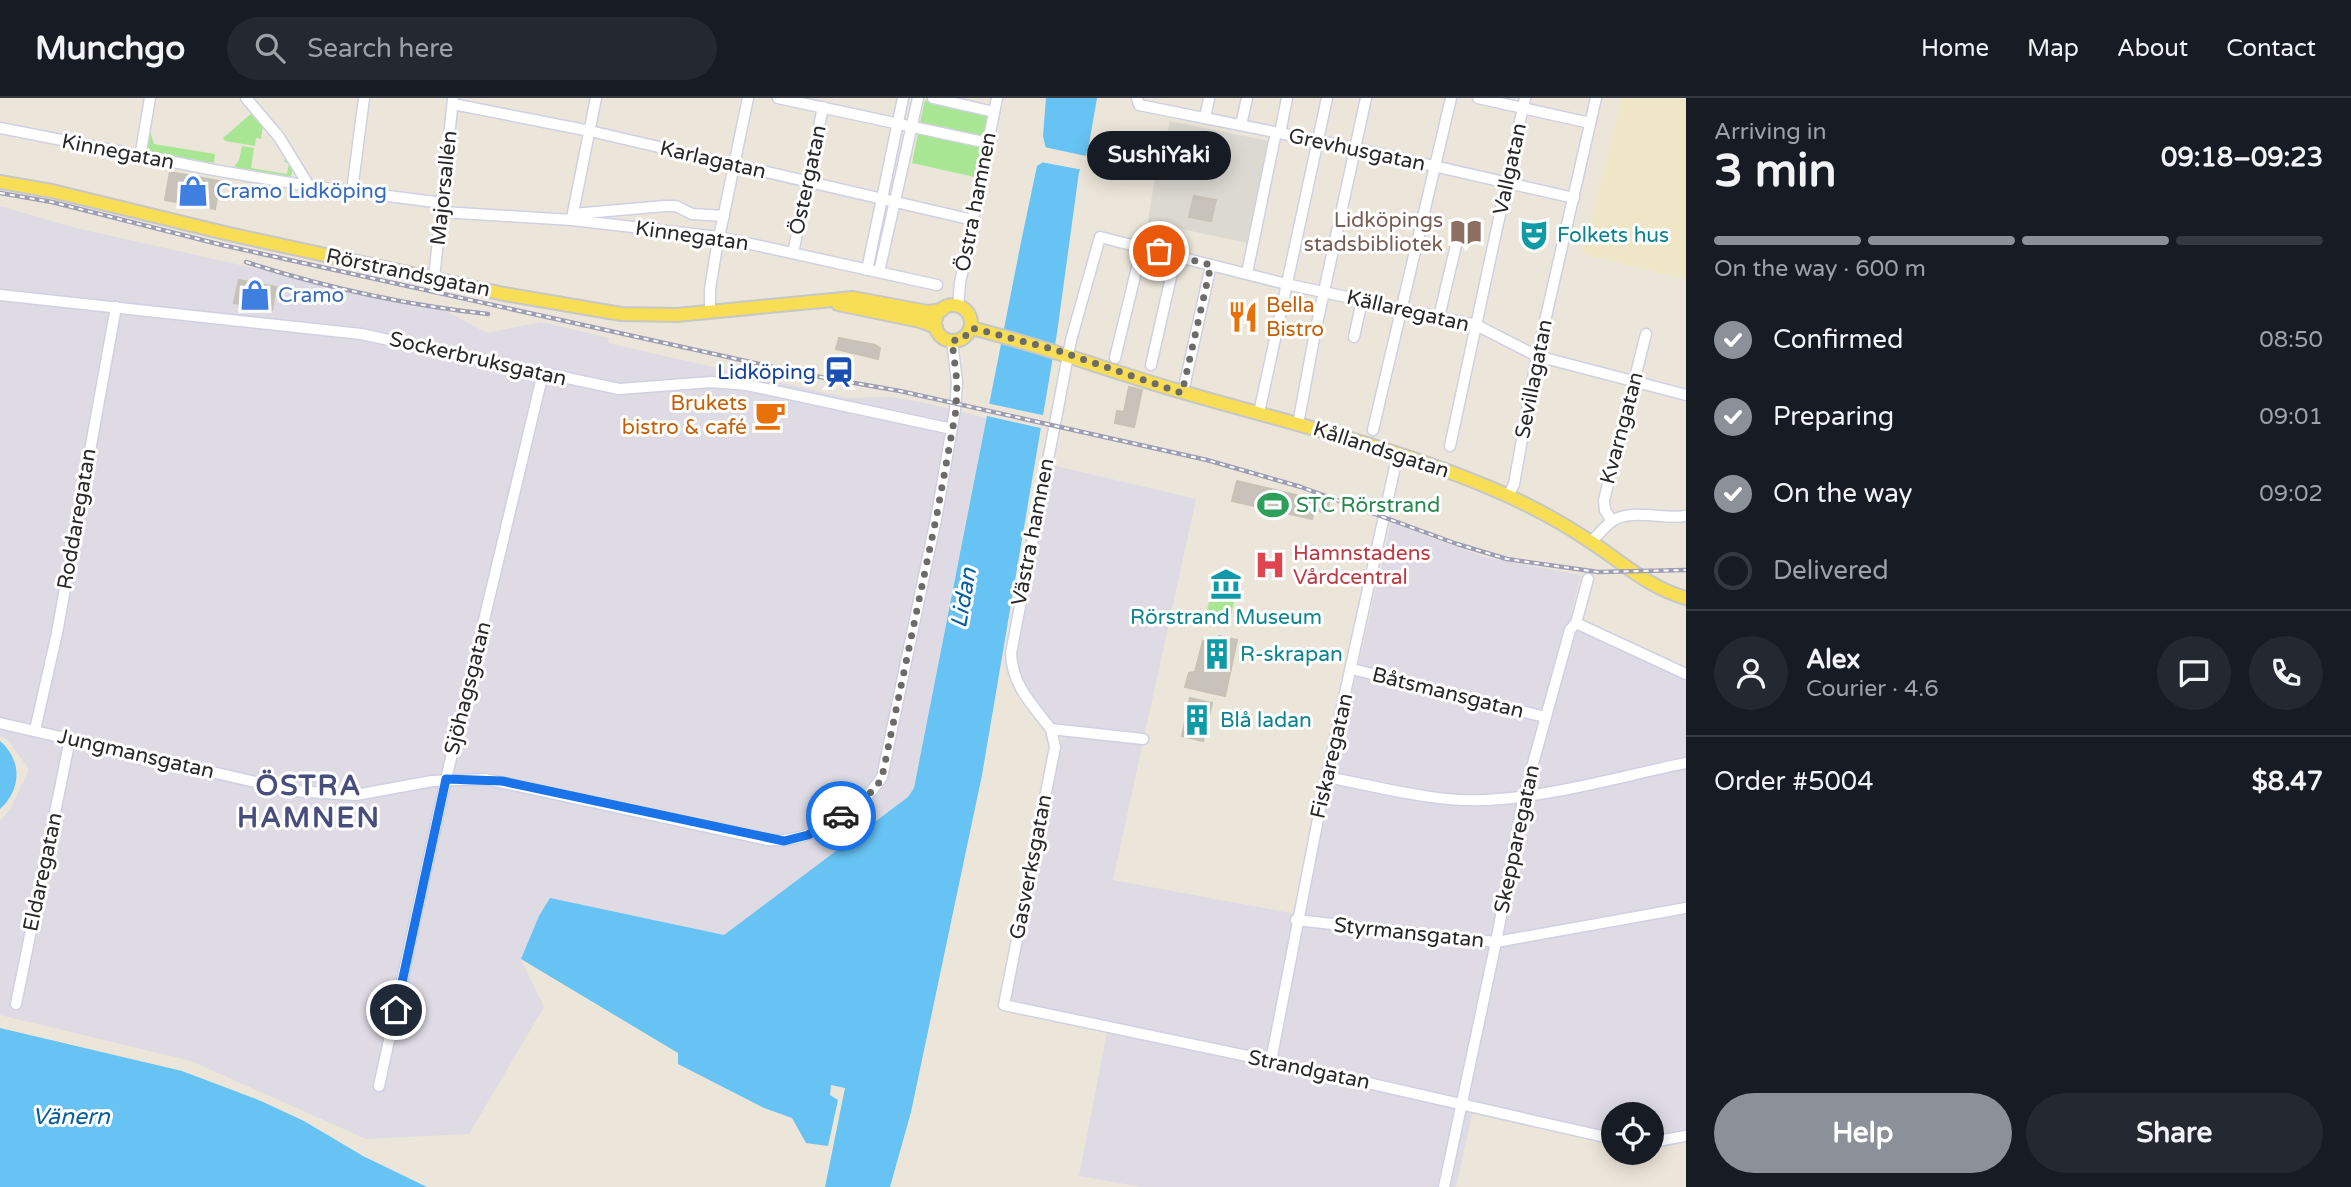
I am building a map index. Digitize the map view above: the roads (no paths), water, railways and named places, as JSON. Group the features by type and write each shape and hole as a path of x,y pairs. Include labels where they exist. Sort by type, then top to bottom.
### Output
{"main road":[{"name":"Rörstrandsgatan","path":"0,182 52,191 229,234 535,301 621,314 650,316 710,312 853,298 928,312 942,310"},
{"name":"Rörstrandsgatan","path":"821,300 901,316 936,327"},
{"path":"958,306 967,312 971,328 964,338 952,341 942,337 936,327 936,318 942,310 958,306"},
{"name":"Kållandsgatan","path":"971,328 1062,352 1182,393 1398,453 1508,496 1591,542 1643,579 1686,598"}],"street":[{"path":"141,157 150,98"},
{"path":"246,98 279,137 309,186"},
{"path":"352,191 364,98"},
{"path":"596,98 572,217 665,205 676,206 692,214 724,216"},
{"path":"710,312 710,289 719,237 748,98"},
{"path":"778,98 988,143"},
{"path":"867,270 903,98"},
{"path":"879,272 918,98"},
{"path":"933,98 994,112"},
{"name":"Östra hamnen","path":"958,306 960,283 997,98"},
{"path":"1171,111 1174,98"},
{"path":"1205,118 1209,98"},
{"path":"1241,125 1247,98"},
{"path":"1247,273 1287,98"},
{"path":"1259,413 1327,98"},
{"path":"1298,424 1366,98"},
{"path":"1373,430 1451,98"},
{"path":"1478,98 1524,103 1590,123"},
{"name":"Sevillagatan","path":"1508,496 1514,484 1537,356 1596,98"},
{"name":"Karlagatan","path":"453,101 973,220"},
{"name":"Majorsallén","path":"434,278 453,101"},
{"name":"Grevhusgatan","path":"1138,102 1574,198"},
{"name":"Vallgatan","path":"1450,446 1524,103"},
{"name":"Östergatan","path":"793,253 823,107"},
{"name":"Kinnegatan","path":"0,128 141,157 443,207 572,217 719,237 937,285"},
{"name":"Källaregatan","path":"1100,237 1324,293 1476,325 1537,356 1686,395"},
{"name":"Västra hamnen","path":"1051,729 1017,684 1011,670 1011,653 1062,352 1100,237"},
{"path":"1439,317 1457,242"},
{"path":"1115,358 1142,247"},
{"path":"1152,365 1176,255"},
{"path":"1182,393 1211,265"},
{"name":"Sockerbruksgatan","path":"0,295 362,334 619,389 712,382 739,384 952,429"},
{"path":"1354,337 1362,301"},
{"name":"Roddaregatan","path":"35,730 57,633 116,307"},
{"name":"Kvarngatan","path":"1612,521 1605,510 1604,500 1646,334"},
{"path":"952,341 957,395 952,429"},
{"name":"Sjöhagsgatan","path":"379,1086 446,779 543,373"},
{"name":"Jungmansgatan","path":"0,723 307,793 371,794 446,779 502,781 768,840 784,841 808,835 861,801 882,777 952,429"},
{"name":"Fiskaregatan","path":"1271,1060 1296,920 1398,453"},
{"path":"1591,542 1612,521 1630,515 1671,519 1686,516"},
{"name":"Skepparegatan","path":"1444,1187 1524,796 1570,630 1576,623 1588,579"},
{"path":"1576,623 1686,674"},
{"name":"Båtsmansgatan","path":"1352,670 1545,717"},
{"path":"1051,729 1143,739"},
{"name":"Gasverksgatan","path":"1004,1005 1055,747 1051,729"},
{"name":"Eldaregatan","path":"16,1004 70,739"},
{"path":"1326,777 1469,800 1524,796 1686,763"},
{"name":"Styrmansgatan","path":"1296,920 1496,942 1686,908"},
{"name":"Strandgatan","path":"1004,1005 1271,1060 1601,1136"},
{"path":"1664,1140 1686,1136"}],"water":[{"name":"Lidan","path":"1046,98 1097,98 1088,150 1079,172 1057,333 982,775 911,1112 890,1187 825,1187 845,1088 831,1085 830,1095 838,1100 828,1146 806,1143 792,1118 764,1108 678,1064 678,1053 521,959 539,916 550,898 724,935 908,797 914,788 1021,242 1037,166 1043,162 1046,149 1043,136"},
{"path":"0,741 13,757 16,775 12,793 0,809"},
{"name":"Vänern","path":"0,1028 182,1071 261,1101 304,1121 363,1156 427,1187 0,1187"}],"railway":[{"path":"0,193 52,202 222,245 809,375 900,391 1207,460 1301,487 1457,544 1507,559 1598,572 1686,570"},
{"path":"246,262 366,294 488,314"}],"place":[{"name":"Cramo Lidköping","path":"193,191"},
{"name":"Lidköpings stadsbibliotek","path":"1466,232"},
{"name":"Folkets hus","path":"1534,235"},
{"name":"SushiYaki","path":"1159,251"},
{"name":"Cramo","path":"255,295"},
{"name":"Bella Bistro","path":"1243,317"},
{"name":"Lidköping","path":"839,372"},
{"name":"Brukets bistro & café","path":"770,415"},
{"name":"STC Rörstrand","path":"1273,505"},
{"name":"Hamnstadens Vårdcentral","path":"1270,565"},
{"name":"Rörstrand Museum","path":"1226,584"},
{"name":"R-skrapan","path":"1217,654"},
{"name":"Blå ladan","path":"1197,720"}],"district":[{"name":"ÖSTRA HAMNEN","path":"309,802"}]}
